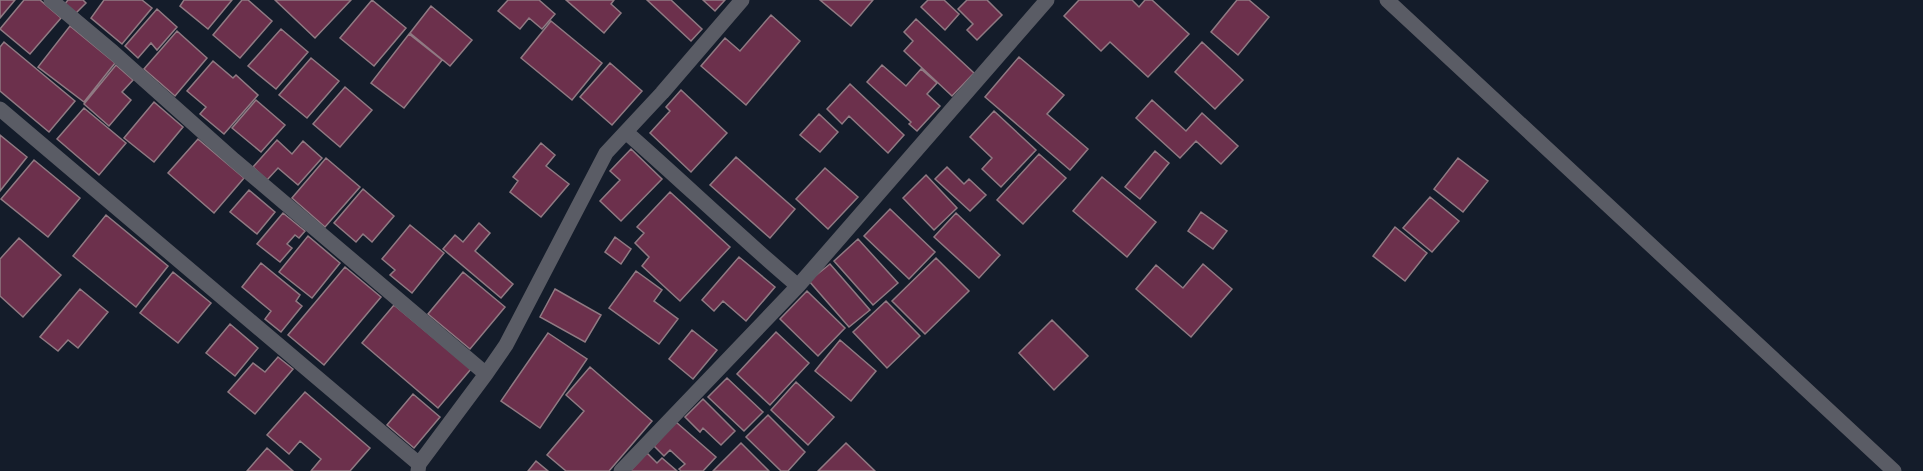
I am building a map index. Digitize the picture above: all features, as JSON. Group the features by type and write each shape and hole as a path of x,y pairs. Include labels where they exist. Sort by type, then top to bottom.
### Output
{"street":[{"path":"51,0 251,175 486,375"},
{"path":"0,109 418,467 486,375 516,327 606,153 742,0"},
{"path":"621,471 798,286 1047,0"},
{"path":"1387,0 1894,471"},
{"path":"626,132 746,242 798,286"}],"building":[{"path":"0,0 15,0 0,18"},
{"path":"24,0 40,0 61,18 30,54 0,29"},
{"path":"68,0 83,0 86,3 75,14 64,5"},
{"path":"104,0 142,0 152,8 122,44 91,18"},
{"path":"184,0 232,0 208,29 180,6"},
{"path":"242,0 248,0 272,21 240,58 213,35"},
{"path":"275,0 351,0 315,38"},
{"path":"372,0 406,28 374,66 340,38"},
{"path":"508,0 539,0 555,14 542,29 529,18 520,29 498,11"},
{"path":"566,0 614,0 611,4 621,13 604,33"},
{"path":"647,0 671,0 702,29 691,41"},
{"path":"703,0 725,0 715,11"},
{"path":"820,0 873,0 851,26"},
{"path":"928,0 944,0 959,14 945,30 921,7"},
{"path":"967,0 987,0 1002,15 977,40 967,30 973,24 958,9"},
{"path":"1079,0 1132,0 1139,7 1145,0 1152,0 1189,34 1148,77 1110,42 1101,51 1064,16"},
{"path":"1237,0 1249,0 1269,17 1238,55 1211,32"},
{"path":"431,6 472,40 450,66 410,33"},
{"path":"157,9 177,27 157,50 151,43 138,58 125,46"},
{"path":"771,15 800,41 746,105 701,66 725,38 740,51"},
{"path":"916,19 974,73 952,96 904,51 913,41 904,32"},
{"path":"551,21 602,63 572,100 521,58"},
{"path":"70,26 115,63 84,102 38,67"},
{"path":"281,29 308,52 276,89 248,66"},
{"path":"177,31 207,58 175,96 144,69"},
{"path":"409,34 442,60 404,108 371,83"},
{"path":"4,42 75,101 49,132 0,91 0,47"},
{"path":"1202,42 1243,80 1215,109 1175,72"},
{"path":"1019,57 1064,95 1047,114 1088,149 1070,170 985,97"},
{"path":"311,58 339,81 307,118 279,95"},
{"path":"213,61 233,78 236,75 258,95 224,134 200,114 206,107 187,91"},
{"path":"610,63 642,91 612,125 580,97"},
{"path":"116,65 133,80 122,92 131,100 109,126 84,104"},
{"path":"882,65 906,86 921,69 937,83 927,94 940,106 917,131 909,124 911,122 867,82"},
{"path":"850,84 904,135 888,153 849,116 842,124 827,109"},
{"path":"345,87 372,110 340,147 313,124"},
{"path":"681,90 727,133 691,172 650,133 670,111 666,107"},
{"path":"256,100 285,125 261,152 232,128"},
{"path":"1152,100 1186,131 1202,113 1238,146 1221,164 1196,141 1180,158 1136,118"},
{"path":"154,102 183,127 154,162 124,138"},
{"path":"84,108 126,143 99,175 57,139"},
{"path":"994,111 1036,150 1001,187 982,169 992,158 970,137"},
{"path":"819,114 838,132 820,152 800,135"},
{"path":"0,135 27,157 0,191"},
{"path":"198,139 244,178 214,213 168,173"},
{"path":"277,140 292,154 303,141 322,158 298,185 278,168 267,180 253,167"},
{"path":"541,143 555,155 546,166 569,184 541,217 510,192 518,181 513,177"},
{"path":"631,149 662,179 621,221 600,201 620,180 610,171"},
{"path":"1155,151 1169,163 1140,199 1125,187"},
{"path":"1039,154 1066,178 1023,224 997,200"},
{"path":"736,157 795,209 770,238 710,185"},
{"path":"326,158 360,187 325,227 292,198"},
{"path":"1458,158 1488,181 1463,212 1434,189"},
{"path":"34,160 80,198 48,237 1,199"},
{"path":"947,167 964,184 969,179 986,195 970,211 935,179"},
{"path":"825,168 858,197 828,229 796,199"},
{"path":"926,175 957,208 934,230 903,198"},
{"path":"1102,177 1156,222 1127,257 1073,211"},
{"path":"363,189 394,216 372,242 363,234 356,242 334,223"},
{"path":"249,190 275,212 257,234 230,212"},
{"path":"670,192 730,247 680,301 642,266 649,257 635,243 644,233 637,227"},
{"path":"1430,197 1459,221 1432,252 1403,228"},
{"path":"890,209 935,252 909,279 864,236"},
{"path":"1201,212 1227,231 1213,249 1188,231"},
{"path":"283,213 305,231 299,238 295,235 287,244 292,248 280,262 257,244"},
{"path":"956,213 1000,255 979,278 934,237"},
{"path":"106,215 168,266 136,307 73,256"},
{"path":"479,223 490,233 475,251 513,284 501,298 443,249 455,235 463,242"},
{"path":"410,225 444,253 412,293 390,275 395,270 382,259"},
{"path":"1395,227 1427,253 1405,281 1373,256"},
{"path":"308,236 340,263 312,298 279,272"},
{"path":"615,237 631,249 621,264 605,252"},
{"path":"19,238 61,275 23,317 0,296 0,259"},
{"path":"858,239 898,283 873,305 834,261"},
{"path":"739,257 775,287 746,321 723,301 714,311 702,300"},
{"path":"936,258 969,291 925,334 892,301"},
{"path":"261,263 300,295 296,301 302,306 281,332 265,319 271,311 242,287"},
{"path":"830,264 870,310 849,327 809,281"},
{"path":"1203,264 1232,289 1191,337 1136,289 1156,265 1183,288"},
{"path":"345,267 381,297 324,365 288,335"},
{"path":"636,271 662,290 654,301 678,319 659,344 609,308"},
{"path":"173,272 211,303 178,343 140,313"},
{"path":"463,272 505,307 470,349 428,314"},
{"path":"80,289 108,312 78,348 68,340 58,351 40,337"},
{"path":"555,289 601,315 585,342 540,317"},
{"path":"807,291 845,328 818,356 780,319"},
{"path":"886,301 920,336 887,368 853,332"},
{"path":"394,305 471,369 438,408 362,343"},
{"path":"1052,320 1088,356 1054,390 1019,353"},
{"path":"230,324 258,348 235,376 206,353"},
{"path":"692,330 717,350 693,379 669,359"},
{"path":"776,332 809,363 770,405 737,374"},
{"path":"548,333 587,359 540,428 501,401"},
{"path":"840,340 876,371 851,401 815,371"},
{"path":"278,357 293,369 255,414 228,392 253,363 265,372"},
{"path":"590,367 652,421 609,471 566,471 547,455 584,411 566,395"},
{"path":"727,378 763,412 744,431 708,397"},
{"path":"796,382 834,417 808,445 771,410"},
{"path":"305,392 370,448 350,471 311,471 321,459 300,441 289,454 267,435"},
{"path":"413,394 440,417 414,448 387,425"},
{"path":"703,399 735,431 721,445 703,428 700,432 685,417"},
{"path":"768,415 805,452 788,471 781,471 746,437"},
{"path":"676,422 716,457 703,471 681,471 679,469 685,464 670,450 664,456 654,446"},
{"path":"741,443 769,471 713,471"},
{"path":"846,443 875,471 818,471"},
{"path":"267,448 293,471 247,471"},
{"path":"647,453 657,463 662,458 677,471 630,471"},
{"path":"536,461 548,471 528,471"}]}
